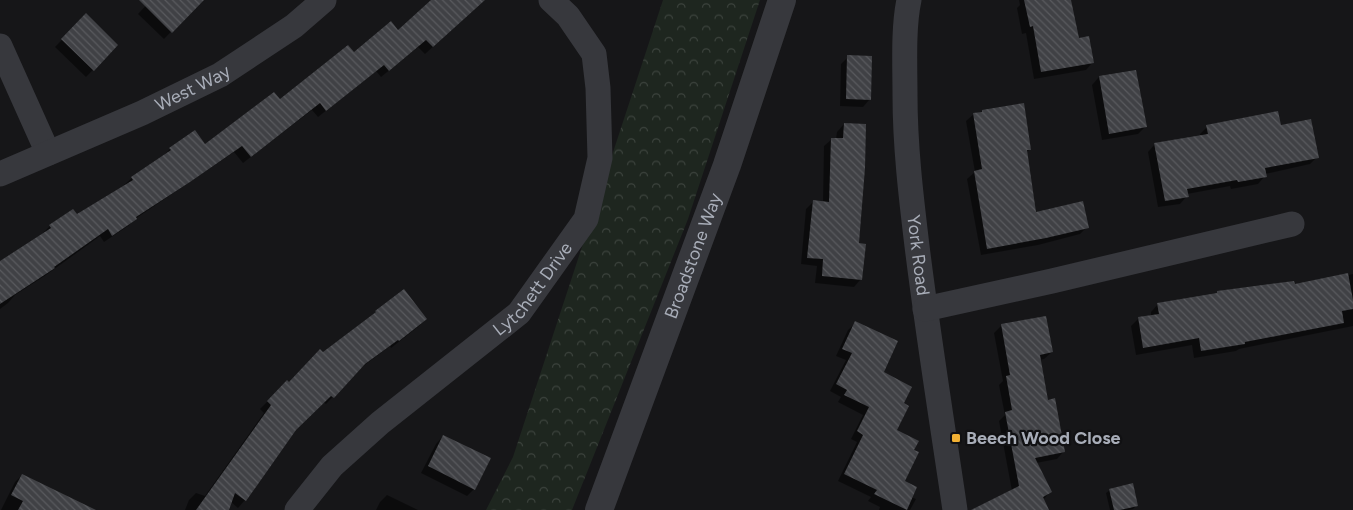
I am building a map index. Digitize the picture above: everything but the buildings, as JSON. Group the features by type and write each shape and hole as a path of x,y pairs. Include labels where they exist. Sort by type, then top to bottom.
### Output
{"street":[{"name":"West Way","path":"0,174 142,113 220,75 294,26 324,0"},
{"name":"Lytchett Drive","path":"297,510 332,466 380,423 519,313 586,219 600,158 598,88 594,54 568,16 551,0"},
{"name":"Broadstone Way","path":"599,510 727,164 782,0"},
{"name":"York Road","path":"909,0 905,65 905,133 911,200 955,510"},
{"path":"0,46 48,153"},
{"path":"925,309 1292,224"}],"green space":[{"path":"663,0 760,0 688,219 572,510 486,510 513,457"}],"place":[{"name":"Beech Wood Close","path":"956,438"}]}
